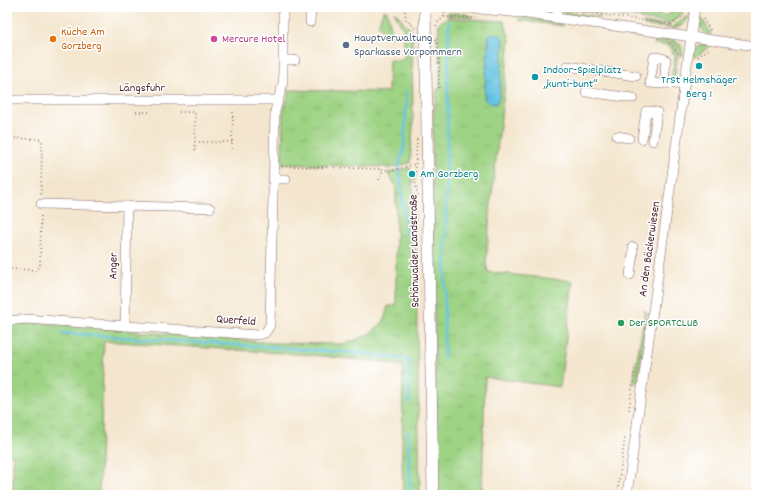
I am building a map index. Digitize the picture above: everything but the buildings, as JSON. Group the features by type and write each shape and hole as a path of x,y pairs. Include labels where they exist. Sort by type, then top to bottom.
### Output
{"main road":[{"name":"Schönwalder Landstraße","path":"425,7 433,495"}],"street":[{"name":"Querfeld","path":"7,321 26,319 258,335 266,333 270,325 275,112 283,83 283,7"},
{"path":"310,22 311,7"},
{"path":"460,7 520,13 756,46"},
{"path":"556,18 558,8"},
{"name":"An den Bäckerwiesen","path":"626,495 694,12"},
{"path":"654,57 666,60 666,78 662,84 650,77 654,57"},
{"path":"283,60 295,60"},
{"path":"567,66 636,76"},
{"path":"666,78 684,86"},
{"path":"586,92 633,98"},
{"name":"Längsfuhr","path":"7,100 278,100"},
{"path":"642,139 646,111 657,112 653,141"},
{"path":"618,136 629,138"},
{"path":"274,179 286,178"},
{"path":"41,204 210,208"},
{"name":"Anger","path":"125,326 127,206"},
{"path":"630,275 633,247"}],"path":[{"path":"444,17 445,7"},
{"path":"558,8 672,24"},
{"path":"694,12 701,17 712,32 710,48 696,58 680,57 669,42 672,24 684,15 694,12"},
{"path":"435,28 437,23 444,17 480,18"},
{"path":"435,34 439,54 439,89"},
{"path":"232,100 234,114 232,149"},
{"path":"136,112 152,112"},
{"path":"178,112 193,112 195,114 195,153"},
{"path":"7,138 39,139 42,141 40,267 36,270 7,269"},
{"path":"199,142 232,142"},
{"path":"280,166 392,170 415,164"},
{"path":"379,180 383,169"},
{"path":"628,416 636,364"},
{"path":"617,495 626,432"}],"green space":[{"path":"517,7 532,7 553,10 548,12"},
{"path":"562,7 591,7 591,11"},
{"path":"593,7 638,12 637,18 593,12"},
{"path":"674,7 683,7 682,14 671,23 640,19 641,12 665,16 673,11"},
{"path":"383,11 387,11 393,36 387,36 385,31 378,26"},
{"path":"394,11 412,31 413,127 410,163 387,169 386,167 282,164 283,113 290,90 388,92 389,60 404,60 404,31"},
{"path":"562,11 601,17 598,19 565,15"},
{"path":"448,13 458,13 473,17 447,16"},
{"path":"522,17 561,23 564,26 518,20"},
{"path":"686,17 689,17 684,24 680,27 672,29 672,27"},
{"path":"447,18 504,21 510,40 491,202 486,263 488,272 573,281 560,387 485,377 482,495 437,495 432,183 433,118 437,89 440,89 440,68 442,68 438,38 439,23"},
{"path":"699,18 701,18 711,32 710,35 702,28"},
{"path":"643,23 670,26 670,28 645,26"},
{"path":"618,31 668,38 668,41 614,33"},
{"path":"671,39 681,45 683,55 681,55 671,42"},
{"path":"655,41 669,43 678,55 674,81 671,81 675,56 668,46 654,44"},
{"path":"701,44 709,44 709,47 695,57 692,57 695,48"},
{"path":"409,168 411,169 415,211 420,495 403,495 403,366 383,362 311,355 104,341 99,495 13,495 13,455 7,454 7,325 27,322 274,343 341,344 356,340 369,334 384,321 388,306 396,306 396,188 395,184 387,173"},
{"path":"645,310 647,313 638,381 633,385"}],"water":[{"path":"493,33 500,35 504,39 499,98 496,104 489,103 484,99 489,35"}],"waterway":[{"path":"444,357 449,22"},
{"path":"406,234 399,165 404,149 407,91"},
{"path":"61,333 371,354 409,360 409,402"},
{"path":"408,432 410,495"}],"place":[{"name":"Küche Am Gorzberg","path":"53,39"},
{"name":"Mercure Hotel","path":"214,39"},
{"name":"Hauptverwaltung Sparkasse Vorpommern","path":"346,45"},
{"name":"TrSt Helmshäger Berg 1","path":"699,66"},
{"name":"Indoor-Spielplatz „kunti-bunt“","path":"535,77"},
{"name":"Am Gorzberg","path":"412,174"},
{"name":"Der SPORTCLUB","path":"621,323"}]}
